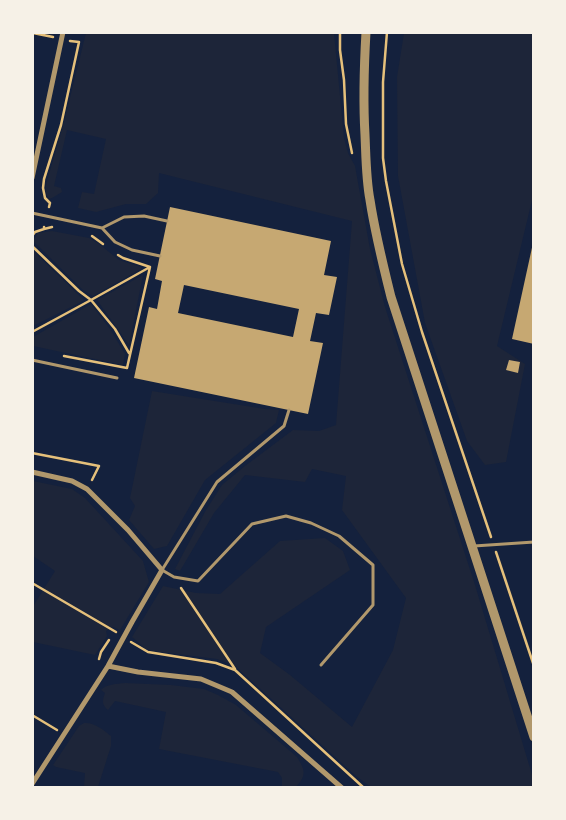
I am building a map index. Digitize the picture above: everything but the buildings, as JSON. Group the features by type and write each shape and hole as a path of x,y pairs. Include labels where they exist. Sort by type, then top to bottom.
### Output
{"street":[{"path":"32,178 63,32"},
{"path":"366,32 364,59 366,159 378,248 391,297 534,737"},
{"path":"32,472 72,481 86,488 128,530 162,570 108,666 32,784"},
{"path":"108,666 138,672 201,679 232,692 342,788"}],"lane":[{"path":"32,213 102,228 115,242 132,250 160,256"},
{"path":"102,228 124,217 144,216 167,221"},
{"path":"32,360 117,378"},
{"path":"289,410 284,426 217,482 162,570 174,577 198,581 252,524 286,516 311,523 339,536 373,565 373,605 321,664"},
{"path":"472,546 534,542"}],"path":[{"path":"340,32 346,124 352,154"},
{"path":"387,32 382,82 383,158 402,264 422,332 534,666"},
{"path":"33,33 79,42 60,126 44,178 45,198 50,203 44,228"},
{"path":"32,236 35,232 44,228 54,227"},
{"path":"91,236 107,247"},
{"path":"32,246 91,300 115,330 130,354"},
{"path":"115,252 123,258 150,266"},
{"path":"32,332 150,266"},
{"path":"61,355 127,368 150,266"},
{"path":"32,453 99,466 86,488"},
{"path":"174,577 235,670"},
{"path":"32,583 44,590"},
{"path":"32,715 64,734"}],"shaded area":[{"path":"86,33 334,33 344,138 348,153 355,166 370,249 385,307 475,585 533,778 533,787 371,787 356,776 235,666 217,659 153,651 146,649 132,637 163,586 196,593 220,594 280,541 325,538 343,551 350,570 266,627 260,653 290,675 352,727 393,650 406,598 342,510 346,476 312,469 305,482 245,475 214,513 180,571 175,569 206,510 222,485 293,430 319,431 336,425 352,221 159,173 158,193 146,204 126,204 96,212 78,208 82,192 94,194 106,139 67,130 54,186 61,188 62,192 49,199 46,192 46,183 63,126"},
{"path":"404,33 533,33 533,196 497,346 525,364 506,462 485,465 467,441 425,323 398,176 397,77"},
{"path":"52,231 89,238 119,260 141,267 141,269 93,296 83,290 33,241 38,233"},
{"path":"33,251 84,300 33,326"},
{"path":"143,275 129,345 97,300"},
{"path":"91,304 110,329 125,354 123,365 33,346 33,337"},
{"path":"152,391 279,410 276,423 205,480 167,546 154,549 129,520 135,506 130,498"},
{"path":"33,481 72,489 85,498 143,561 149,582 120,630 113,627 106,631 107,636 95,655 33,642 32,608 55,571 33,556"},
{"path":"125,683 204,689 218,695 236,705 297,757 304,772 302,779 296,787 285,787 282,786 282,778 278,772 159,749 166,712 115,701 108,710 104,705 105,693 101,690 109,685"},
{"path":"84,723 95,725 111,736 111,746 98,787 84,786 85,773 53,765 79,726"}]}
